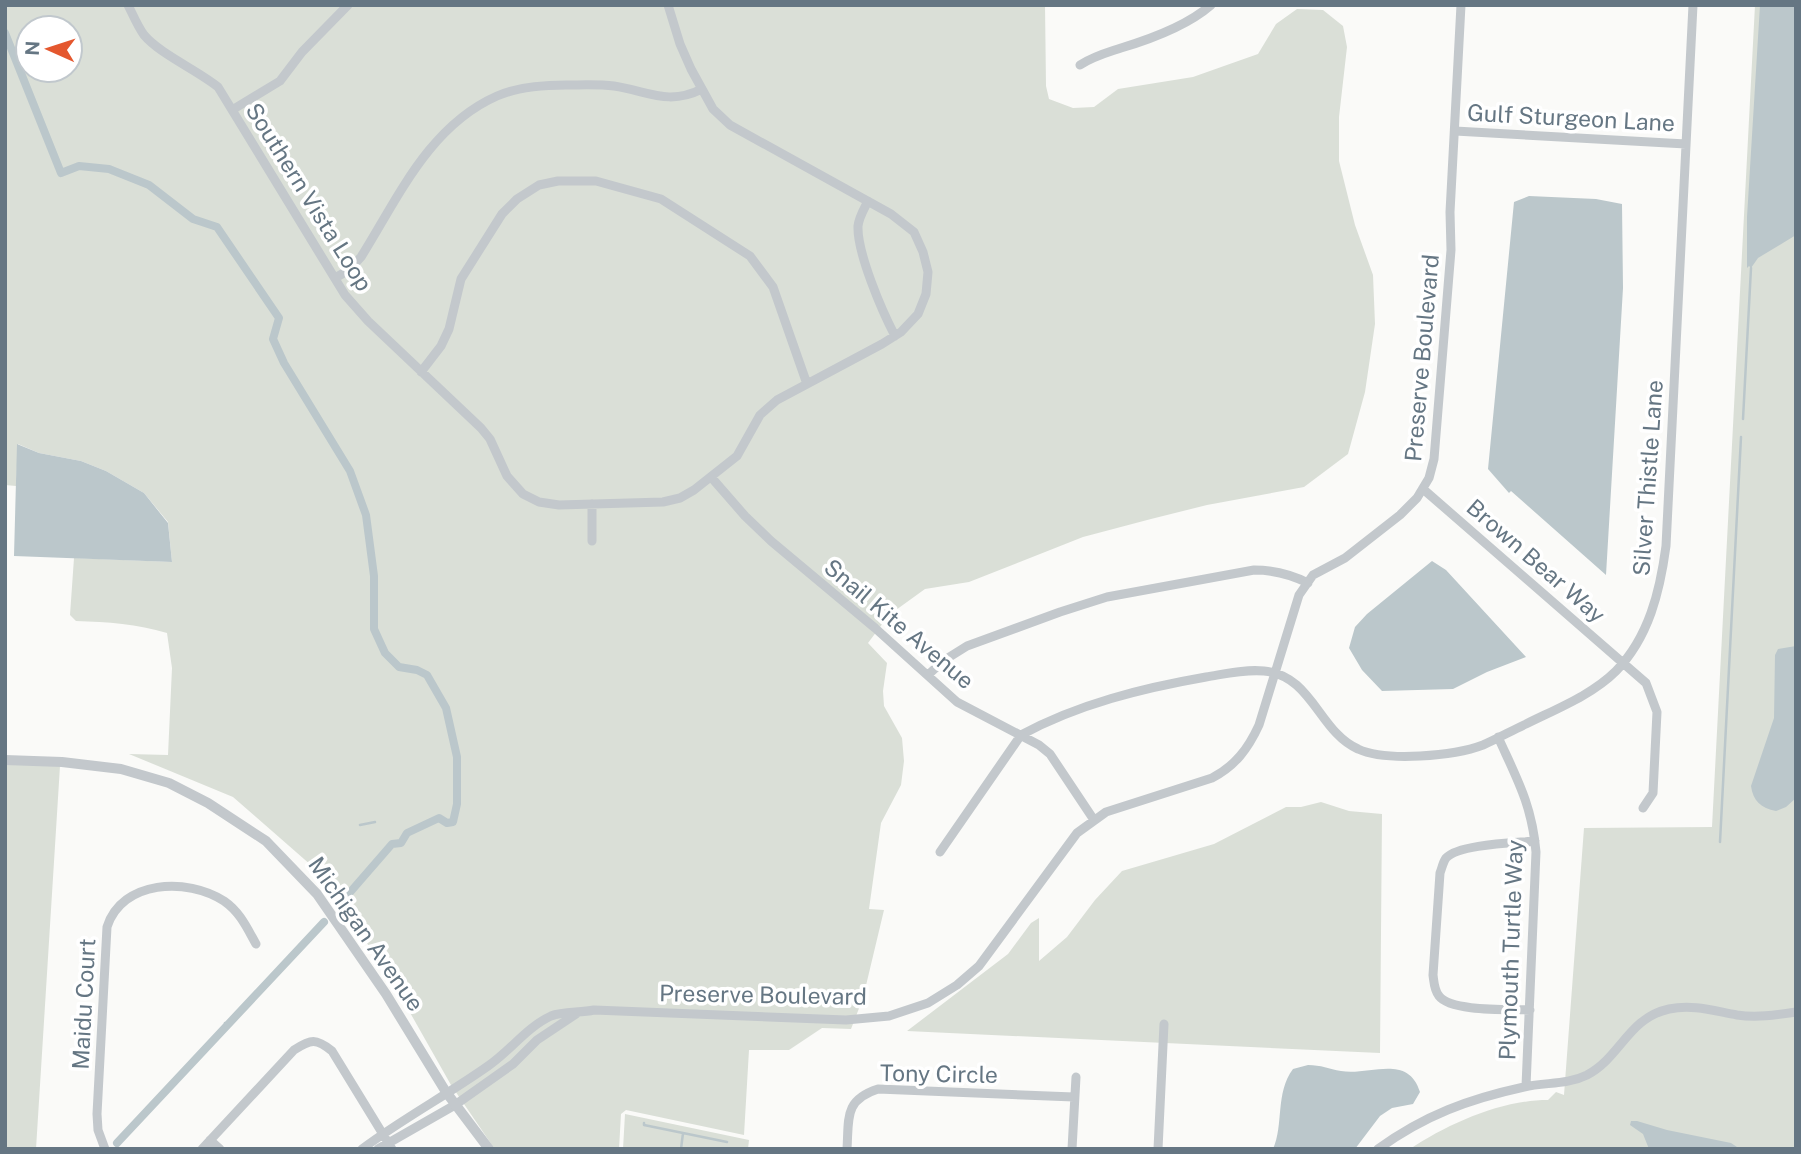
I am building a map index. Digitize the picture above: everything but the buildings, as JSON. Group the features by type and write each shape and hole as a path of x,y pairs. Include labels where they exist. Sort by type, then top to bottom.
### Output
{"street":[{"name":"Southern Vista Loop","path":"128,5 144,34 156,46 201,73 218,87 345,295 368,321 481,428 490,439 507,476 523,494 539,502 559,505 663,502 680,498 737,456 760,415 777,400 895,336 918,314 926,293 928,272 914,232 891,214 730,125 712,109 680,44 668,5"},
{"path":"232,110 280,81 302,52 348,5"},
{"path":"1080,65 1096,55 1122,48 1196,18 1211,5"},
{"name":"Preserve Boulevard","path":"362,1149 446,1092 487,1068 533,1028 560,1013 576,1014 593,1010 846,1020 889,1016 928,1003 957,985 979,966 1009,929 1058,856 1077,833 1106,811 1212,778 1226,771 1251,743 1259,725 1299,595 1313,575 1345,558 1400,515 1417,498 1429,478 1434,459 1451,250 1450,212 1461,5"},
{"name":"Silver Thistle Lane","path":"1274,673 1295,682 1331,729 1346,743 1373,755 1388,757 1457,751 1482,745 1598,687 1623,662 1639,640 1652,612 1661,582 1666,545 1693,5"},
{"path":"335,278 349,270 361,257 423,156 447,129 498,95 542,85 613,86 676,98 690,96 702,89"},
{"name":"Gulf Sturgeon Lane","path":"1455,131 1686,144"},
{"path":"421,372 441,346 449,329 461,279 502,214 517,199 539,185 558,181 596,181 661,199 750,256 773,287 807,384"},
{"path":"868,201 859,217 861,249 895,336"},
{"name":"Snail Kite Avenue","path":"711,477 771,541 957,702 1039,745 1050,754 1094,820"},
{"name":"Brown Bear Way","path":"1423,489 1646,683 1657,712 1653,793 1643,808"},
{"path":"592,504 592,541"},
{"path":"928,675 943,661 967,646 1107,597 1254,570 1292,575 1308,583"},
{"path":"940,852 1021,735 1094,704 1149,687 1241,671 1274,673"},
{"name":"Plymouth Turtle Way","path":"1498,737 1534,823 1537,868 1526,1086"},
{"name":"Michigan Avenue","path":"5,760 62,762 121,769 169,783 208,803 259,835 281,854 317,894 386,994 446,1092 489,1149"},
{"path":"1530,1010 1446,1003 1435,989 1433,975 1440,873 1445,859 1453,852 1470,848 1535,841"},
{"name":"Maidu Court","path":"105,1149 98,1130 97,1114 107,927 111,914 128,897 145,890 193,887 211,894 240,915 257,944"},
{"path":"1378,1149 1440,1111 1484,1096 1526,1086 1555,1084 1587,1074 1612,1055 1633,1028 1666,1010 1699,1007 1761,1016 1796,1012"},
{"name":"Preserve Boulevard","path":"378,1149 390,1146 455,1105 513,1064 537,1040 576,1014"},
{"path":"1158,1149 1164,1024"},
{"path":"202,1149 294,1050 314,1041 322,1042 331,1051 390,1146"},
{"path":"1072,1149 1076,1077"},
{"name":"Tony Circle","path":"847,1149 849,1111 862,1094 877,1089 1074,1097"},
{"path":"210,1140 220,1149"}],"shaded area":[{"path":"5,5 1045,5 1046,86 1049,99 1073,108 1094,107 1118,89 1193,77 1258,54 1276,24 1297,9 1323,10 1343,26 1347,47 1339,117 1339,161 1355,225 1373,275 1375,324 1365,392 1348,454 1304,487 1207,505 1083,537 969,582 925,589 889,615 868,643 887,663 884,706 902,738 904,761 901,785 881,823 869,909 884,910 863,998 851,1029 822,1028 789,1050 749,1050 744,1135 626,1110 621,1114 619,1149 494,1148 451,1085 391,979 320,873 233,797 129,754 168,755 172,668 167,633 145,627 76,621 70,615 74,558 172,562 168,522 144,493 106,471 81,461 39,453 18,444 16,486 5,485"},
{"path":"1755,5 1796,5 1796,1149 1410,1149 1476,1115 1512,1104 1548,1100 1556,1092 1564,1095 1584,828 1712,827"},
{"path":"1760,5 1795,5 1796,235 1758,258 1751,268 1747,268 1747,217"},
{"path":"1529,196 1596,199 1622,204 1623,288 1606,575 1511,491 1509,493 1488,469 1514,202"},
{"path":"17,444 39,453 81,461 106,471 144,493 168,523 172,562 14,556"},
{"path":"1432,561 1446,570 1526,657 1453,689 1382,691 1362,670 1349,648 1355,627"},
{"path":"1796,646 1796,798 1776,811 1759,803 1751,786 1774,718 1775,655 1778,649"},
{"path":"5,764 60,766 36,1149 5,1149"},
{"path":"1321,802 1349,811 1382,814 1380,1053 907,1031 1008,954 1031,923 1039,918 1039,961 1067,937 1095,900 1122,871 1214,844 1286,807 1301,807"},
{"path":"1308,1065 1352,1072 1397,1070 1407,1073 1420,1092 1413,1104 1392,1108 1380,1116 1355,1149 1273,1149 1287,1078 1293,1069"},
{"path":"625,1114 749,1140 748,1149 623,1149"},
{"path":"1631,1121 1731,1143 1740,1149 1649,1149 1643,1134 1630,1125"}],"waterway":[{"path":"5,33 61,173 79,166 109,169 149,185 193,219 217,227 279,318 273,339 284,363 350,471 366,515 374,576 374,629 385,653 399,667 427,675 446,708 457,757 457,804 453,822 447,823 439,818 407,833 401,843 392,844 339,905"},
{"path":"1743,419 1751,268"},
{"path":"1720,842 1741,437"},
{"path":"360,825 375,822"},
{"path":"117,1143 324,922"},
{"path":"644,1123 683,1133 681,1149"},
{"path":"683,1133 727,1142"}]}
